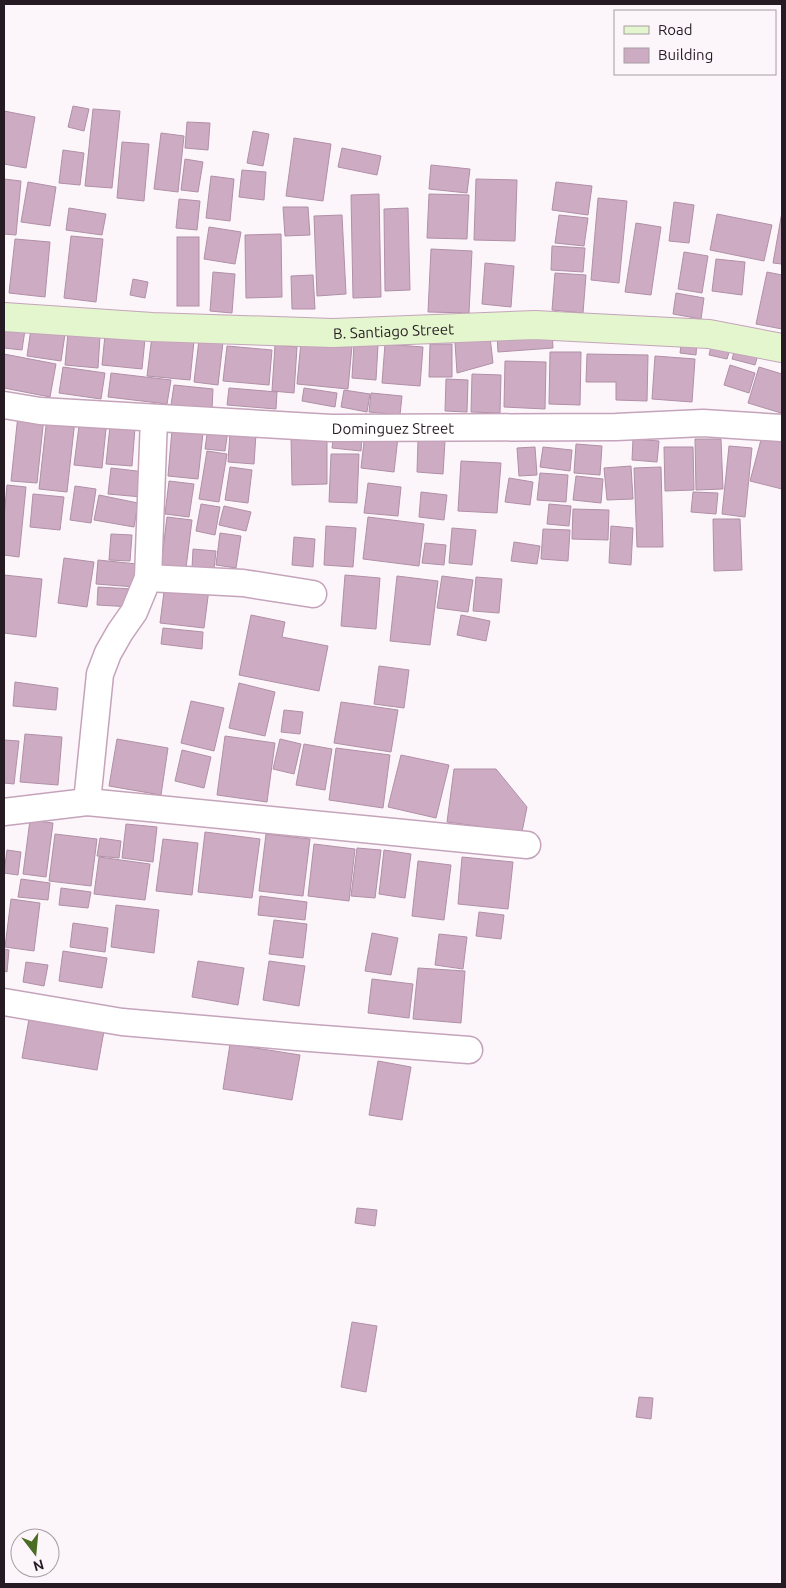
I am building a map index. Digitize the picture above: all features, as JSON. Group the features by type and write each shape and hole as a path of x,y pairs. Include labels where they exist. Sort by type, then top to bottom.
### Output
{"main road":[{"name":"B. Santiago Street","path":"4,317 152,327 333,333 535,325 709,334 782,348"}],"street":[{"name":"Dominguez Street","path":"4,405 40,411 331,428 616,427 703,423 782,428"},
{"path":"88,802 100,674 120,632 134,612 148,578 154,418"},
{"path":"148,578 244,583 313,594"},
{"path":"4,812 88,802 528,845"},
{"path":"4,1002 122,1022 469,1050"}],"building":[{"path":"73,106 89,109 84,131 68,127"},
{"path":"93,109 120,111 112,188 85,186"},
{"path":"4,111 35,117 26,168 4,164"},
{"path":"187,122 210,123 208,150 185,148"},
{"path":"253,131 269,134 263,166 247,163"},
{"path":"161,133 184,136 178,192 154,189"},
{"path":"294,138 331,144 323,201 286,196"},
{"path":"122,142 149,144 144,201 117,198"},
{"path":"342,148 381,156 377,175 338,167"},
{"path":"63,150 84,153 80,185 59,183"},
{"path":"185,159 203,162 198,192 181,190"},
{"path":"431,165 470,169 467,193 429,189"},
{"path":"242,170 266,172 264,200 239,197"},
{"path":"211,176 234,179 230,221 206,218"},
{"path":"4,179 21,181 16,235 4,234"},
{"path":"476,179 517,180 515,241 474,240"},
{"path":"28,182 56,187 50,226 21,222"},
{"path":"556,182 592,186 588,215 552,210"},
{"path":"379,194 381,297 353,298 351,195"},
{"path":"429,194 469,195 467,239 427,238"},
{"path":"598,198 627,201 619,283 591,280"},
{"path":"179,199 200,201 197,230 176,228"},
{"path":"674,202 694,205 689,243 669,241"},
{"path":"283,207 308,207 310,235 285,236"},
{"path":"69,208 106,214 102,235 66,230"},
{"path":"408,208 410,290 385,291 384,209"},
{"path":"782,212 782,264 773,263"},
{"path":"717,214 772,225 764,261 710,250"},
{"path":"342,215 346,294 317,296 314,216"},
{"path":"559,215 588,218 584,246 555,243"},
{"path":"636,223 661,227 651,295 625,292"},
{"path":"209,227 241,232 235,264 204,259"},
{"path":"281,234 282,297 246,298 245,235"},
{"path":"71,236 103,239 96,302 64,298"},
{"path":"177,237 199,237 199,306 177,306"},
{"path":"15,239 50,242 45,297 9,293"},
{"path":"552,246 585,248 583,272 551,270"},
{"path":"431,249 472,251 469,313 428,312"},
{"path":"684,252 708,256 702,293 678,289"},
{"path":"716,259 745,262 742,295 712,291"},
{"path":"485,263 514,266 511,307 482,304"},
{"path":"213,272 235,274 232,313 210,311"},
{"path":"767,272 782,275 782,329 756,324"},
{"path":"555,273 586,275 583,313 552,310"},
{"path":"313,275 315,309 292,309 291,276"},
{"path":"133,279 148,282 145,298 130,295"},
{"path":"676,293 704,298 701,319 673,314"},
{"path":"4,327 25,330 22,350 4,348"},
{"path":"31,329 65,334 61,361 27,356"},
{"path":"552,331 553,348 498,352 497,335"},
{"path":"68,333 100,336 98,368 65,365"},
{"path":"105,335 145,339 142,369 102,365"},
{"path":"152,336 194,341 190,380 147,376"},
{"path":"490,337 493,363 457,373 455,343"},
{"path":"682,338 697,340 696,355 680,353"},
{"path":"199,340 223,342 218,385 194,382"},
{"path":"301,342 352,346 348,389 297,384"},
{"path":"712,342 731,346 727,359 709,355"},
{"path":"354,344 378,345 376,380 352,378"},
{"path":"385,344 423,347 420,386 382,383"},
{"path":"430,344 452,344 452,377 429,377"},
{"path":"275,345 297,347 294,393 272,391"},
{"path":"736,345 759,351 755,365 732,359"},
{"path":"227,346 272,350 269,385 223,381"},
{"path":"550,352 581,352 580,405 549,404"},
{"path":"4,354 56,364 50,397 4,388"},
{"path":"587,354 648,355 647,401 616,400 616,382 586,382"},
{"path":"655,356 695,359 692,402 652,399"},
{"path":"505,361 546,362 545,409 504,407"},
{"path":"730,365 755,373 749,393 724,385"},
{"path":"63,367 105,373 101,399 59,393"},
{"path":"759,367 782,374 781,413 748,403"},
{"path":"111,373 171,380 167,404 108,397"},
{"path":"472,374 501,375 500,413 471,412"},
{"path":"446,379 468,380 467,412 445,411"},
{"path":"174,385 213,389 212,409 171,405"},
{"path":"229,388 277,392 276,409 227,405"},
{"path":"304,388 337,393 335,407 302,401"},
{"path":"344,390 370,394 367,412 341,407"},
{"path":"371,393 402,396 400,415 369,412"},
{"path":"18,415 44,417 37,483 11,481"},
{"path":"47,417 75,420 67,492 39,489"},
{"path":"79,426 106,429 102,468 74,465"},
{"path":"110,426 135,428 132,466 106,464"},
{"path":"208,427 228,430 225,451 205,449"},
{"path":"172,430 203,433 198,479 168,476"},
{"path":"230,432 256,434 254,464 228,462"},
{"path":"334,433 362,437 361,451 332,448"},
{"path":"365,433 398,437 394,472 361,468"},
{"path":"327,435 327,484 292,485 291,436"},
{"path":"762,436 782,442 782,489 750,481"},
{"path":"633,439 659,441 657,462 632,460"},
{"path":"695,439 721,439 723,489 696,490"},
{"path":"418,440 445,441 443,474 417,472"},
{"path":"576,444 602,446 600,475 574,473"},
{"path":"729,446 752,448 745,517 722,514"},
{"path":"535,447 537,475 519,476 517,448"},
{"path":"543,447 572,450 570,471 540,467"},
{"path":"664,447 693,447 694,490 665,491"},
{"path":"207,451 227,454 219,502 199,499"},
{"path":"331,454 359,454 357,503 329,502"},
{"path":"461,461 501,463 497,513 458,511"},
{"path":"631,466 633,499 607,500 604,468"},
{"path":"230,467 252,470 248,503 225,500"},
{"path":"661,467 663,547 637,547 634,468"},
{"path":"111,468 145,472 142,497 108,494"},
{"path":"540,473 568,475 566,502 537,500"},
{"path":"576,476 603,479 601,503 573,500"},
{"path":"509,478 533,482 530,505 505,502"},
{"path":"169,481 194,484 189,517 165,514"},
{"path":"368,483 401,487 398,516 364,513"},
{"path":"7,485 26,487 19,557 4,555 4,517"},
{"path":"75,486 96,489 91,523 70,520"},
{"path":"421,492 447,495 444,520 419,517"},
{"path":"693,492 718,493 716,514 691,512"},
{"path":"33,494 64,497 60,530 30,527"},
{"path":"99,495 138,503 134,527 94,520"},
{"path":"201,504 220,507 215,535 196,531"},
{"path":"549,504 571,506 569,526 547,524"},
{"path":"224,506 251,512 246,531 219,525"},
{"path":"573,509 609,510 608,540 572,539"},
{"path":"167,517 192,520 186,568 161,565"},
{"path":"368,517 424,524 419,566 363,559"},
{"path":"713,519 740,519 742,570 714,571"},
{"path":"326,526 356,528 353,567 324,565"},
{"path":"611,526 633,528 631,565 609,563"},
{"path":"452,528 476,530 472,565 449,563"},
{"path":"543,529 570,530 568,561 541,559"},
{"path":"220,533 241,536 236,568 216,565"},
{"path":"111,534 132,535 130,561 109,560"},
{"path":"294,537 315,539 313,567 292,565"},
{"path":"514,542 540,546 537,564 511,561"},
{"path":"425,543 446,545 444,565 422,563"},
{"path":"193,549 216,551 214,570 192,569"},
{"path":"64,558 94,562 87,607 58,603"},
{"path":"98,560 137,564 135,587 96,584"},
{"path":"4,575 42,579 36,637 4,633"},
{"path":"345,575 380,578 376,629 341,626"},
{"path":"397,576 438,581 430,645 390,641"},
{"path":"442,576 473,580 468,612 437,608"},
{"path":"476,577 502,579 499,613 473,611"},
{"path":"165,584 209,589 204,628 160,623"},
{"path":"98,587 133,589 132,607 97,605"},
{"path":"251,615 285,622 282,637 328,646 319,691 239,675"},
{"path":"461,615 490,621 486,641 457,635"},
{"path":"163,628 203,632 202,649 161,644"},
{"path":"379,666 409,670 404,708 374,704"},
{"path":"15,682 58,688 56,710 13,706"},
{"path":"239,683 275,692 265,736 229,728"},
{"path":"191,701 224,708 214,751 181,743"},
{"path":"341,702 398,710 391,752 334,743"},
{"path":"284,710 303,712 300,734 281,732"},
{"path":"25,734 62,737 58,785 20,782"},
{"path":"225,736 275,743 267,802 217,795"},
{"path":"117,739 168,748 161,795 109,786"},
{"path":"280,739 301,744 294,774 273,769"},
{"path":"4,740 19,741 14,784 4,783"},
{"path":"304,744 332,749 325,790 296,785"},
{"path":"336,748 390,755 383,808 329,800"},
{"path":"182,750 211,757 204,788 175,781"},
{"path":"401,755 449,765 436,818 388,807"},
{"path":"454,769 496,769 527,807 522,832 447,822"},
{"path":"30,820 53,823 46,877 23,874"},
{"path":"126,824 157,827 153,862 122,858"},
{"path":"205,832 260,839 252,898 198,892"},
{"path":"55,834 97,839 91,886 49,881"},
{"path":"266,834 310,839 303,896 259,891"},
{"path":"100,838 121,841 119,858 97,856"},
{"path":"163,839 198,843 192,895 156,891"},
{"path":"314,844 355,849 349,901 308,896"},
{"path":"357,848 381,850 375,898 351,896"},
{"path":"7,850 21,852 18,875 4,873"},
{"path":"384,850 411,854 405,898 379,894"},
{"path":"99,857 150,864 145,900 94,894"},
{"path":"462,857 513,862 508,909 458,904"},
{"path":"418,861 451,865 444,920 412,916"},
{"path":"21,879 50,883 48,900 18,897"},
{"path":"61,888 91,892 88,908 59,905"},
{"path":"260,896 307,902 305,920 258,915"},
{"path":"11,899 40,903 34,951 5,947"},
{"path":"116,905 159,910 154,953 111,947"},
{"path":"479,912 504,915 501,939 476,936"},
{"path":"274,920 307,924 303,958 269,954"},
{"path":"73,923 108,928 105,952 70,947"},
{"path":"372,933 398,938 391,975 365,971"},
{"path":"439,934 467,937 463,969 435,965"},
{"path":"4,949 9,950 7,972 4,971"},
{"path":"63,951 107,958 102,988 59,981"},
{"path":"198,961 244,968 238,1005 192,997"},
{"path":"269,961 305,966 299,1006 263,1000"},
{"path":"26,962 48,965 44,986 23,982"},
{"path":"418,968 465,971 461,1023 413,1019"},
{"path":"372,979 413,984 409,1018 368,1013"},
{"path":"29,1019 104,1031 97,1070 22,1058"},
{"path":"230,1044 300,1055 292,1100 223,1089"},
{"path":"378,1061 411,1067 402,1120 369,1115"},
{"path":"357,1208 377,1210 375,1226 355,1223"},
{"path":"352,1322 377,1326 366,1392 341,1387"},
{"path":"639,1397 653,1398 651,1419 636,1417"}]}
